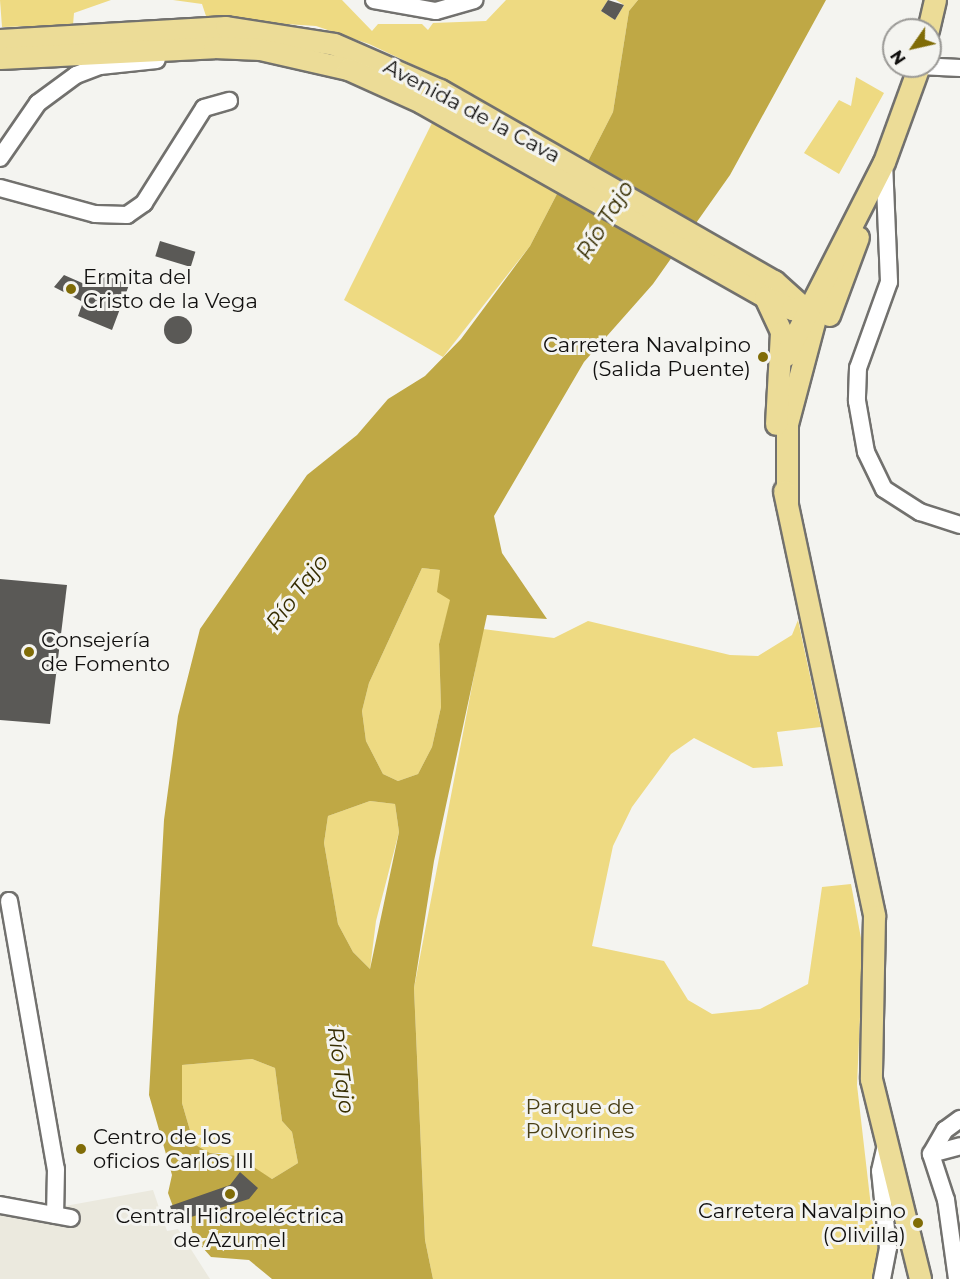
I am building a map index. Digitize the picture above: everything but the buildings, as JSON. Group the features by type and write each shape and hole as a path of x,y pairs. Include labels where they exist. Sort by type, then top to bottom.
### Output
{"main road":[{"path":"931,18 935,0"},
{"name":"Avenida de la Cava","path":"0,40 226,27 291,34 383,62 694,257 770,289"},
{"name":"Avenida de la Cava","path":"0,58 214,47 293,55 374,80 480,124 770,289"},
{"path":"787,504 795,430 819,363 831,302 915,78"},
{"path":"777,388 806,308 827,266 872,188"},
{"path":"770,289 799,282 827,266"},
{"path":"770,289 806,308 815,318 816,332 787,424 787,504"},
{"path":"770,289 780,322 776,450 874,916 871,1079 920,1279"},
{"path":"806,308 831,302"}],"street":[{"path":"374,0 436,11 474,0"},
{"name":"Avenida de la Cava","path":"0,158 38,103 76,75 100,66 293,55"},
{"path":"942,68 960,69"},
{"path":"0,188 95,214 127,215 144,203 204,108 229,101"},
{"path":"884,162 889,282 858,368 866,452 884,489 920,512 960,525"},
{"path":"0,1205 63,1216 9,901"},
{"path":"957,1279 946,1200 931,1154 945,1130 960,1119"},
{"path":"882,1279 888,1248 880,1171 886,1146"},
{"path":"931,1154 960,1146"},
{"path":"888,1248 911,1244"}],"shaded area":[{"path":"153,1190 167,1231 178,1229 210,1279 0,1279 0,1197 65,1206"}],"green space":[{"path":"0,0 111,0 74,13 73,25 2,27"},
{"path":"173,0 342,0 372,31 378,24 422,24 428,30 433,23 486,21 506,0 608,0 601,11 615,20 624,5 616,0 638,0 629,11 613,112 588,161 452,83 369,44 316,26 207,19 202,4"},
{"path":"856,77 884,93 839,174 804,153 839,100 851,106"},
{"path":"433,121 558,192 530,246 443,357 344,300"},
{"path":"422,568 440,570 451,600 439,644 441,707 432,747 418,774 398,781 383,774 366,741 362,711 369,683"},
{"name":"Parque de Polvorines","path":"798,620 821,727 777,732 783,766 753,768 694,738 671,754 632,807 613,846 592,946 664,961 688,1000 712,1014 760,1009 808,984 822,887 851,884 863,949 857,1085 873,1224 879,1236 874,1279 433,1279 425,1240 414,988 483,629 554,638 588,621 730,655 758,656 792,635"},
{"path":"370,801 395,804 399,832 376,921 370,969 353,952 338,924 324,843 328,816"},
{"path":"252,1059 275,1068 282,1121 292,1132 298,1163 272,1179 227,1153 210,1153 194,1144 182,1103 182,1065"}],"water":[{"name":"Río Tajo","path":"638,0 826,0 730,175 653,284 584,362 494,516 502,553 547,619 487,615 434,861 414,988 425,1240 433,1279 272,1279 249,1260 211,1257 194,1238 189,1220 179,1223 168,1193 172,1175 149,1095 164,820 178,716 200,629 307,475 357,435 388,399 425,376 461,339 530,246 558,192 588,161 613,112 629,11","holes":["422,568 440,570 437,592 450,600 439,644 441,707 432,747 418,774 398,781 383,774 366,741 362,711 369,683","370,801 395,804 399,832 370,969 353,952 338,924 324,843 328,816","252,1059 275,1068 282,1121 292,1132 298,1163 272,1179 237,1156 210,1153 194,1144 182,1103 182,1065"]}],"place":[{"name":"Ermita del Cristo de la Vega","path":"71,289"},
{"name":"Carretera Navalpino (Salida Puente)","path":"763,357"},
{"name":"Consejería de Fomento","path":"29,652"},
{"name":"Centro de los oficios Carlos III","path":"81,1149"},
{"name":"Central Hidroeléctrica de Azumel","path":"230,1194"},
{"name":"Carretera Navalpino (Olivilla)","path":"918,1223"}]}
